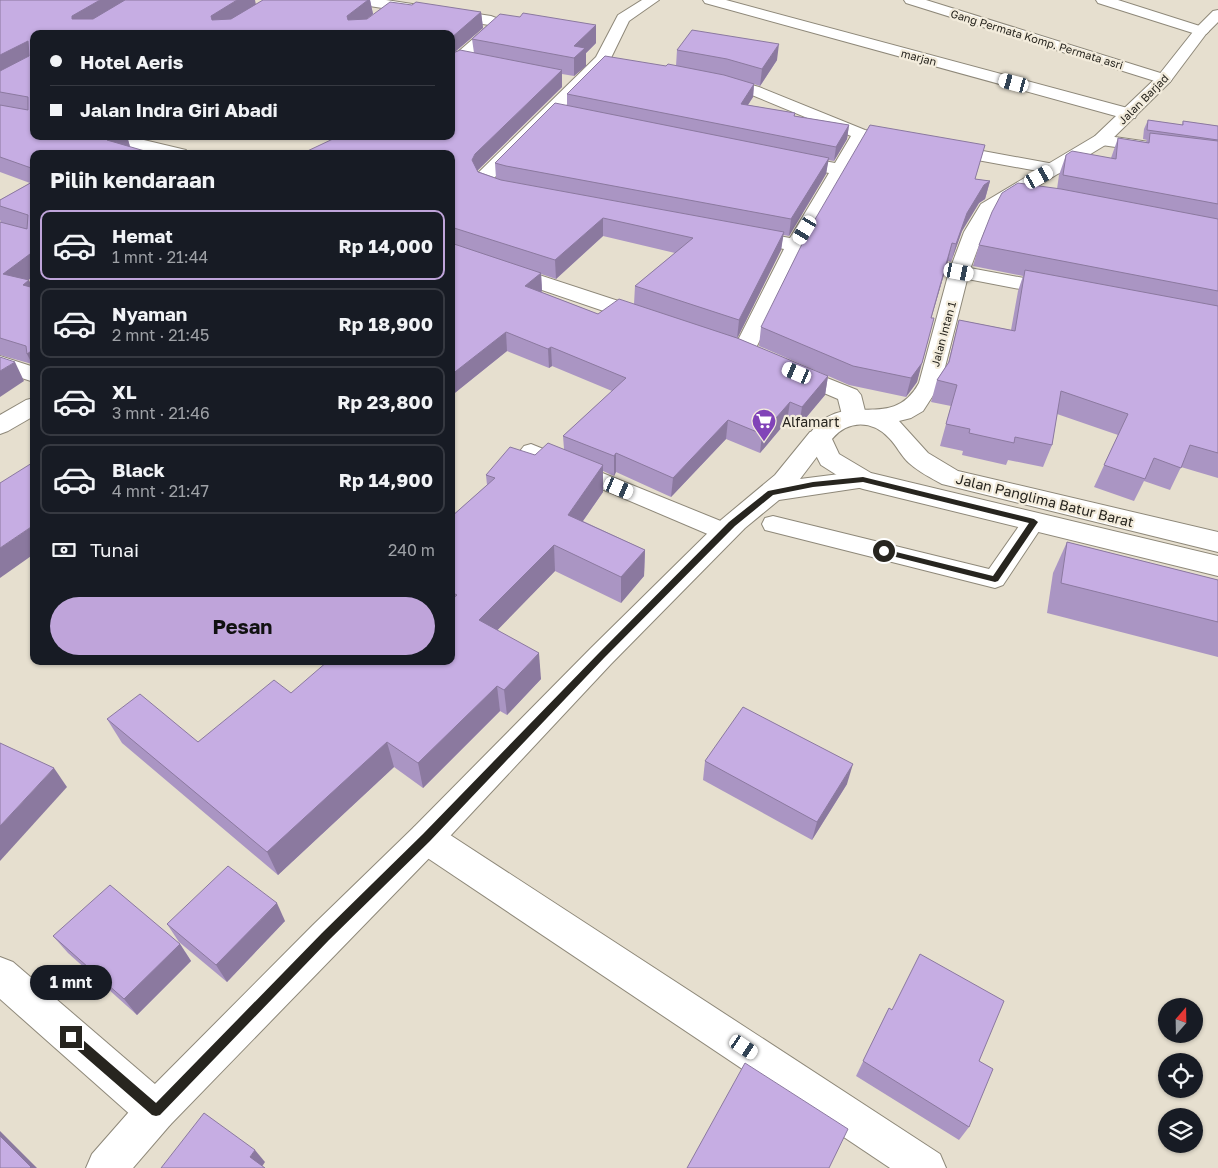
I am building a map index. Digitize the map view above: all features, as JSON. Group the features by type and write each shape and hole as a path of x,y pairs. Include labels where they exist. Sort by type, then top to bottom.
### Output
{"street":[{"path":"357,0 385,7 491,20 499,24 455,63"},
{"path":"532,196 503,190 487,184 484,176 580,84 603,59 623,18 652,0"},
{"name":"marjan","path":"710,0 1129,114"},
{"name":"Gang Permata Komp. Permata asri","path":"911,0 1164,79"},
{"path":"1103,0 1201,31"},
{"name":"Jalan Barjad","path":"1054,169 1101,140 1129,114 1164,79 1201,31 1218,14"},
{"path":"603,59 622,63"},
{"path":"455,63 477,64"},
{"path":"697,77 753,90 861,134 1054,169"},
{"path":"561,80 580,84"},
{"path":"552,111 571,115"},
{"path":"861,134 796,245 750,353 849,396 865,417"},
{"path":"128,140 177,148"},
{"path":"1101,140 1218,157"},
{"path":"773,156 841,170"},
{"name":"Jalan Intan 1","path":"865,417 911,410 923,399 930,383 959,272 974,232 988,208 1054,169"},
{"path":"1009,194 1037,200"},
{"path":"728,232 796,245"},
{"path":"455,253 669,325"},
{"path":"959,272 1074,294"},
{"path":"0,363 30,374"},
{"path":"0,426 30,407"},
{"path":"772,508 801,462 826,428 837,420 865,417"},
{"name":"Jalan Panglima Batur Barat","path":"865,417 893,428 906,441 914,454 930,467 951,478 1218,542"},
{"name":"Jalan Panglima Batur Barat","path":"819,438 830,459 863,480 1218,566"},
{"path":"106,1168 156,1111 739,517 772,508 813,485 863,480"},
{"path":"426,838 926,1168"},
{"path":"0,975 156,1111"}],"lane":[{"path":"531,451 725,532"},
{"path":"772,508 995,579 1034,522"}],"building":[{"path":"0,0 100,0 72,16 72,19 93,19 125,0 237,0 211,16 212,20 231,19 263,0 368,0 347,16 348,20 367,19 390,2 412,5 416,2 481,12 455,35 455,30 30,30 30,140 107,140 141,150 30,150 30,168 0,157 0,105 28,110 28,97 0,92 0,71 29,56 28,41 0,55"},
{"path":"523,13 596,25 574,46 585,48 574,58 472,39 500,14 520,17"},
{"path":"692,30 779,44 762,69 727,59 677,50"},
{"path":"460,50 562,70 475,154 472,160 478,172 501,180 784,232 739,320 635,286 693,238 603,218 555,260 455,228 455,150 310,150 331,140 455,140 455,52"},
{"path":"605,56 666,66 668,64 724,75 754,84 741,104 795,113 794,116 849,125 836,147 567,94"},
{"path":"555,103 829,158 791,219 495,163"},
{"path":"1148,120 1183,125 1183,121 1218,126 1218,140 1147,130"},
{"path":"870,125 985,145 975,179 990,181 984,185 967,213 956,244 952,243 931,318 934,318 922,363 911,378 853,366 761,327 810,228"},
{"path":"1150,133 1218,141 1218,204 1063,175 1066,155 1072,151 1116,159 1118,138 1149,143"},
{"path":"30,183 30,254 3,274 29,280 23,285 30,287 30,352 27,354 26,346 0,338 0,222 27,229 28,215 0,206 0,200"},
{"path":"1018,183 1061,189 1218,219 1218,291 979,245 1002,193"},
{"path":"455,244 541,273 525,286 598,314 619,299 737,338 828,376 802,407 790,402 762,434 728,420 673,478 616,453 614,456 563,436 626,378 551,347 548,349 506,332 455,372"},
{"path":"1025,270 1218,306 1218,453 1190,445 1181,468 1154,458 1145,479 1104,465 1128,414 1061,391 1052,445 1015,437 1014,443 969,433 970,429 946,424 957,385 937,380 949,362 959,320 1015,331"},
{"path":"0,357 15,362 0,371"},
{"path":"548,443 603,465 568,515 645,550 621,577 554,545 479,620 539,653 504,690 497,686 418,763 387,742 267,852 107,719 140,694 198,742 274,680 291,693 323,665 455,665 455,597 457,595 455,594 455,513 495,478 486,475 510,447 535,455"},
{"path":"30,464 30,528 0,548 0,483"},
{"path":"1067,542 1218,580 1218,622 1061,583"},
{"path":"743,707 853,764 817,822 705,761"},
{"path":"0,743 54,768 0,826"},
{"path":"228,866 277,903 216,965 167,924"},
{"path":"110,885 180,944 124,999 53,936"},
{"path":"920,954 1004,1001 979,1061 993,1069 969,1127 863,1061 889,1008 892,1010"},
{"path":"745,1063 848,1129 829,1168 687,1168"},
{"path":"204,1113 255,1150 250,1157 265,1168 161,1168"},
{"path":"0,1136 31,1167 30,1168 0,1168"}],"place":[{"name":"Alfamart","path":"764,442"}],"route":[{"path":"71,1037 156,1111 426,838 601,656 732,524 771,493 813,485 863,480 1034,522 995,579 884,551"}]}
